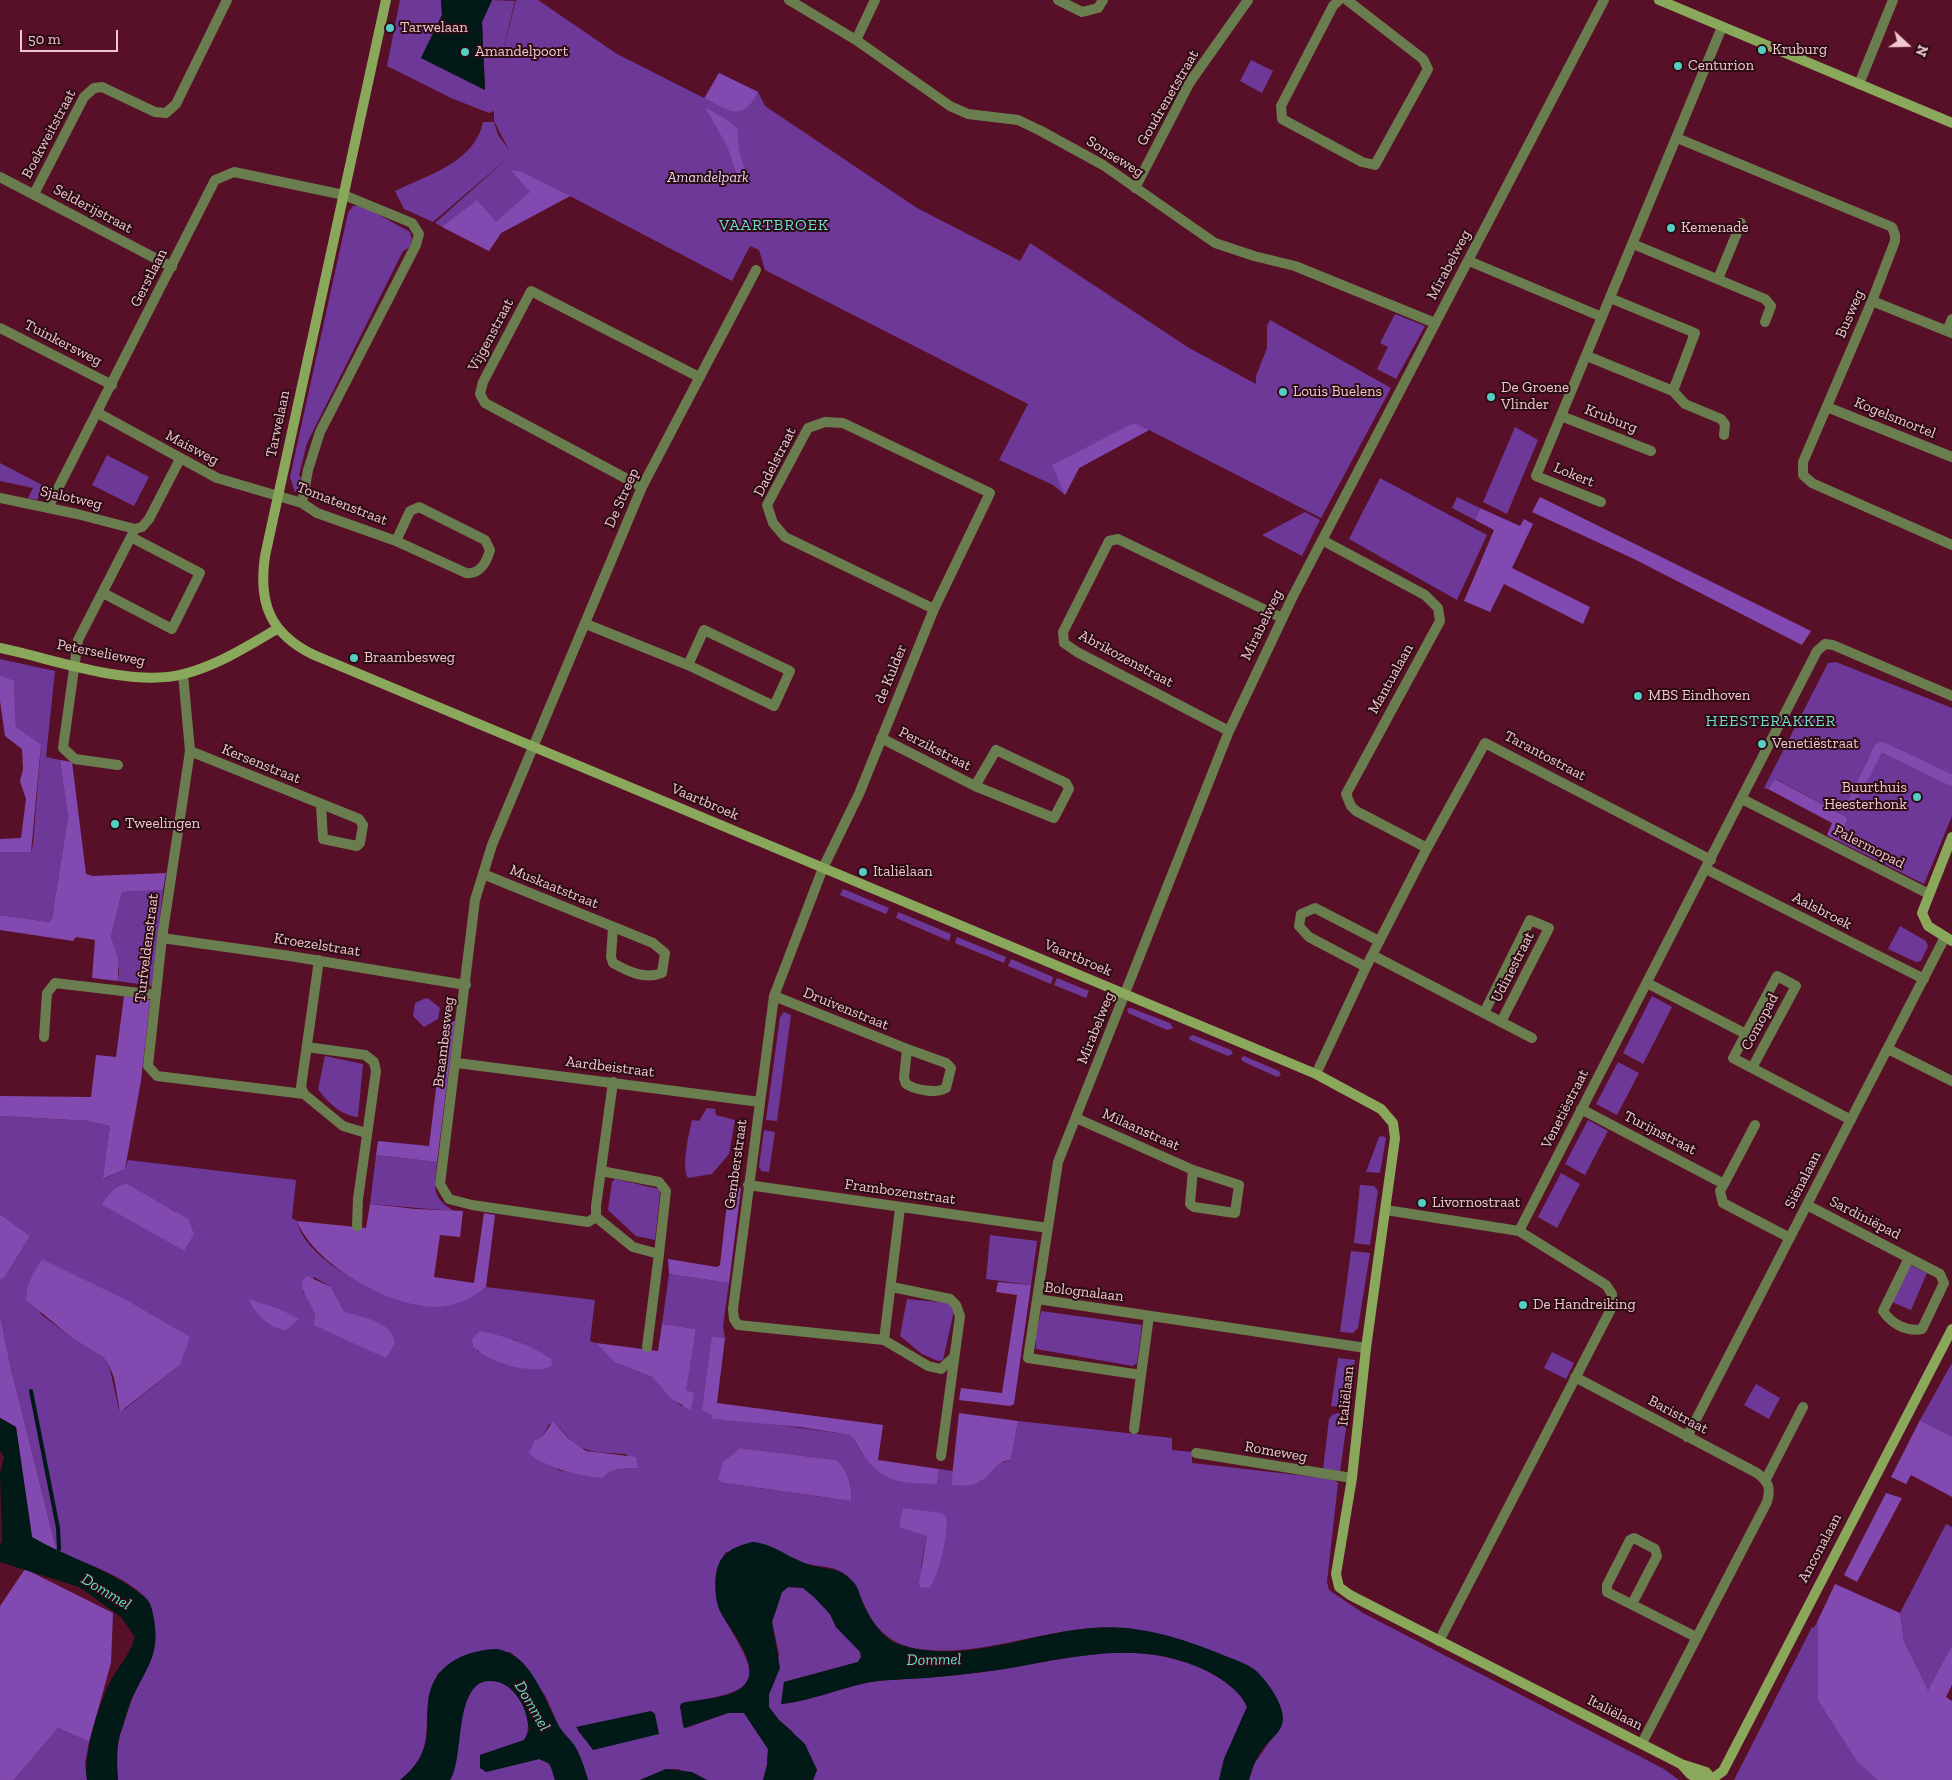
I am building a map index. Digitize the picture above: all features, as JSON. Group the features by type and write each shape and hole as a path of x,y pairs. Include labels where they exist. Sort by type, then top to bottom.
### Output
{"street":[{"name":"Boekweitstraat","path":"34,194 84,97 94,88 102,87 155,112 166,113 176,104 227,0"},
{"name":"Tarwelaan","path":"278,629 268,610 263,581 265,556 386,0"},
{"name":"Sonseweg","path":"789,0 856,40 950,106 968,114 1018,120 1103,165 1215,243 1254,256 1295,266 1435,323"},
{"path":"856,40 876,0"},
{"path":"1058,0 1082,12 1098,8 1103,0"},
{"name":"Goudrenetstraat","path":"1135,188 1190,82 1248,0"},
{"path":"1339,0 1333,6 1281,106 1282,119 1354,158 1375,165 1428,69 1423,59 1346,0"},
{"name":"Mirabelweg","path":"1037,1299 1058,1162 1229,730 1282,618 1322,540 1604,0"},
{"path":"1659,0 1952,123"},
{"path":"1859,84 1893,0"},
{"name":"Kruburg","path":"1536,476 1722,27"},
{"name":"Busweg","path":"1677,138 1888,224 1896,235 1872,301 1803,462 1803,475 1807,479 1952,545"},
{"name":"Gerstlaan","path":"48,508 215,180 234,172 344,195"},
{"name":"Selderijstraat","path":"0,176 172,267"},
{"path":"302,503 308,470 320,432 418,240 416,228 406,219 344,195"},
{"path":"1718,279 1741,223"},
{"path":"1633,244 1765,299 1771,306 1765,322"},
{"path":"1469,261 1602,317"},
{"name":"De Streep","path":"534,747 642,487 756,270"},
{"name":"Vijgenstraat","path":"642,487 484,403 480,394 483,382 531,291 699,377"},
{"path":"1610,298 1695,333 1673,391"},
{"path":"1872,301 1950,332 1952,319"},
{"name":"Tuinkersweg","path":"0,328 112,385"},
{"path":"1586,356 1673,391 1685,404 1721,419 1725,424 1724,435"},
{"name":"Kogelsmortel","path":"1827,407 1952,457"},
{"name":"Maisweg","path":"98,413 217,478 278,496"},
{"name":"Kruburg","path":"1561,416 1651,451"},
{"name":"Dadelstraat","path":"934,609 784,537 773,523 767,505 808,428 825,422 843,423 990,493"},
{"path":"118,765 75,759 63,748 78,640 133,533 149,519 180,459"},
{"name":"Lokert","path":"1536,476 1601,502"},
{"name":"de Kulder","path":"823,868 859,794 934,609 990,493"},
{"name":"Tomatenstraat","path":"278,496 302,503 317,513 396,541 470,574 481,568 490,550 485,540 419,507 410,511 396,541"},
{"name":"Sjalotweg","path":"0,498 48,508 133,533 200,573 172,629 102,593"},
{"name":"Abrikozenstraat","path":"1229,730 1077,652 1064,643 1063,632 1109,541 1118,539 1282,618"},
{"name":"Mantualaan","path":"1322,540 1425,595 1438,608 1440,621 1346,794 1350,806 1356,811 1427,848"},
{"path":"586,624 688,665 774,706 790,671 704,630 688,665"},
{"name":"Peterselieweg","path":"0,648 146,678 183,674 226,658 278,629"},
{"name":"Vaartbroek","path":"278,629 296,646 314,655 1126,994"},
{"name":"Venetiëstraat","path":"1519,1231 1817,651 1825,644 1833,645 1952,696"},
{"name":"Turfveldenstraat","path":"183,674 190,751 162,938 148,1066 157,1076 304,1094"},
{"name":"Perzikstraat","path":"881,738 975,786 1054,818 1069,789 1069,785 1066,783 996,750 975,786"},
{"name":"Tarantostraat","path":"1316,1074 1379,941 1481,746 1487,743 1708,864"},
{"name":"Braambesweg","path":"534,747 492,845 475,900 457,1063 440,1184 448,1199 472,1205 588,1222 596,1217"},
{"name":"Kersenstraat","path":"190,751 321,805 362,822 360,843 357,846 323,839 321,805"},
{"name":"Palermopad","path":"1742,799 1929,894"},
{"path":"1949,939 1928,926 1924,921 1922,913 1952,837"},
{"name":"Aalsbroek","path":"1708,864 1924,979"},
{"name":"Gemberstraat","path":"823,868 774,996 748,1184 733,1309 734,1319 738,1326 884,1340 928,1366 941,1369 954,1358"},
{"name":"Muskaatstraat","path":"483,874 653,943 665,953 662,974 657,976 632,974 613,963 611,957 613,927"},
{"path":"1366,968 1309,937 1299,926 1301,914 1315,908 1379,941"},
{"name":"Udinestraat","path":"1484,1014 1530,920 1549,928 1501,1022"},
{"name":"Kroezelstraat","path":"162,938 319,960 466,985"},
{"name":"Siënalaan","path":"1687,1437 1924,979 1949,939"},
{"name":"Udinestraat","path":"1372,956 1532,1038"},
{"path":"319,960 301,1087 304,1094 343,1126 366,1134"},
{"name":"Comopad","path":"1752,1068 1796,986 1777,976 1733,1058 1752,1068 1851,1120"},
{"path":"44,1038 47,993 55,983 156,995"},
{"name":"Comopad","path":"1647,983 1746,1034"},
{"name":"Italiëlaan","path":"1126,994 1316,1074 1381,1108 1393,1123 1395,1138 1386,1210 1366,1348 1352,1478 1336,1574 1339,1587 1350,1595 1681,1764 1706,1772 1709,1780"},
{"name":"Druivenstraat","path":"774,996 907,1049 946,1062 951,1068 946,1088 940,1091 912,1087 906,1084 904,1078 907,1049"},
{"path":"307,1047 365,1055 374,1062 376,1071 366,1134 357,1226"},
{"path":"1888,1049 1952,1081"},
{"name":"Aardbeistraat","path":"457,1063 760,1102"},
{"path":"613,1082 596,1217 634,1247 659,1254"},
{"name":"Turijnstraat","path":"1582,1110 1724,1184"},
{"name":"Milaanstraat","path":"1076,1118 1193,1170 1239,1185 1235,1213 1194,1207 1190,1204 1193,1170"},
{"path":"1755,1125 1720,1192 1723,1203 1790,1238"},
{"path":"601,1171 659,1182 666,1191 647,1347"},
{"name":"Frambozenstraat","path":"748,1184 900,1208 1048,1228"},
{"name":"Sardiniëpad","path":"1807,1205 1940,1274 1944,1283 1922,1329 1912,1331 1889,1321 1883,1311 1908,1258"},
{"path":"884,1340 892,1287 900,1208"},
{"path":"1386,1210 1519,1231 1606,1285 1612,1294 1611,1309 1439,1641"},
{"path":"892,1287 950,1299 956,1305 960,1316 941,1456"},
{"name":"Bolognalaan","path":"1141,1375 1028,1358 1037,1299 1366,1348"},
{"path":"1134,1429 1150,1316"},
{"name":"Anconalaan","path":"1709,1780 1723,1771 1802,1615 1952,1329"},
{"name":"Baristraat","path":"1575,1377 1766,1479"},
{"path":"1642,1743 1767,1502 1770,1489 1766,1479 1803,1407"},
{"name":"Romeweg","path":"1196,1453 1352,1478"},
{"path":"1632,1604 1657,1556 1655,1549 1634,1538 1630,1540 1607,1585 1607,1592 1696,1637"},
{"name":"Italiëlaan","path":"1681,1764 1690,1774 1701,1780"}],"green space":[{"name":"Amandelpark","path":"400,0 441,0 442,15 421,58 485,90 482,22 492,0 515,1 497,75 516,0 538,0 617,54 704,98 719,73 758,92 765,106 917,208 1020,261 1030,243 1189,348 1256,384 1256,376 1267,348 1267,326 1270,320 1391,388 1321,518 1149,430 1079,468 1065,495 1053,485 999,460 1028,404 765,270 759,250 750,246 732,281 570,196 501,233 489,251 435,223 511,155 433,222 404,209 395,191 435,173 460,157 471,147 478,136 483,122 494,122 498,135 509,150 494,121 494,111 489,113 451,98 387,66"},
{"path":"1251,60 1273,71 1262,93 1240,81"},
{"path":"353,206 363,206 410,232 412,240 410,247 403,251 307,443 299,475 301,478 299,493 295,492 290,477 348,213"},
{"path":"1395,314 1425,326 1396,379 1377,369 1388,347 1380,343"},
{"path":"1515,427 1538,440 1507,514 1483,502"},
{"path":"107,455 149,477 134,506 92,485"},
{"path":"0,463 44,486 37,500 28,498 33,488 0,481"},
{"path":"1380,478 1487,535 1457,600 1349,539"},
{"path":"1457,497 1480,508 1475,520 1452,508"},
{"path":"1305,512 1320,520 1302,556 1262,535"},
{"path":"0,659 55,671 46,757 60,760 68,817 50,922 0,915 0,852 31,852 33,844 41,746 16,727 14,682 0,675"},
{"path":"1836,662 1952,708 1952,774 1882,741 1875,744 1845,807 1882,753 1952,787 1952,816 1924,884 1838,841 1848,818 1776,779 1768,789 1764,788 1828,663"},
{"path":"843,889 889,908 886,914 840,895"},
{"path":"163,890 152,986 118,981 119,970 111,937 122,892"},
{"path":"898,912 951,934 949,941 896,918"},
{"path":"1900,926 1926,941 1928,946 1921,961 1916,962 1888,949"},
{"path":"957,937 1006,957 1004,963 955,943"},
{"path":"1011,959 1053,977 1051,984 1008,966"},
{"path":"1057,978 1089,991 1086,998 1054,985"},
{"path":"1652,996 1672,1007 1643,1064 1623,1053"},
{"path":"426,998 440,1008 438,1019 424,1027 413,1016 415,1003"},
{"path":"1131,1008 1170,1023 1173,1028 1167,1030 1128,1013 1127,1009"},
{"path":"784,1012 791,1015 777,1121 766,1120 780,1017"},
{"path":"1193,1035 1231,1050 1233,1054 1228,1056 1190,1040 1189,1037"},
{"path":"325,1056 363,1064 358,1117 346,1114 335,1107 318,1089"},
{"path":"1244,1056 1279,1071 1281,1075 1277,1077 1242,1061 1241,1058"},
{"path":"1618,1062 1639,1073 1617,1115 1596,1104"},
{"path":"707,1108 715,1109 716,1115 735,1120 729,1154 712,1174 688,1178 685,1158 692,1120 699,1121"},
{"path":"0,1116 90,1121 110,1126 104,1179 125,1169 128,1160 296,1180 292,1218 297,1221 303,1236 315,1251 350,1277 391,1297 409,1303 432,1306 457,1301 486,1287 595,1300 590,1341 596,1343 614,1362 652,1377 682,1407 696,1329 662,1324 669,1274 729,1283 723,1326 725,1338 712,1336 711,1414 715,1419 765,1423 851,1435 863,1455 937,1484 939,1469 953,1471 951,1484 980,1482 996,1464 1011,1460 1018,1421 1172,1438 1172,1450 1192,1452 1192,1463 1333,1479 1338,1483 1327,1582 1329,1590 1363,1613 1664,1769 1679,1780 1249,1780 1254,1764 1273,1737 1235,1660 1166,1635 1112,1627 1071,1630 981,1648 936,1650 913,1648 904,1646 883,1633 872,1620 853,1582 838,1570 806,1564 786,1556 726,1552 716,1572 716,1593 722,1612 748,1664 749,1677 741,1688 735,1691 720,1696 682,1703 680,1706 683,1726 686,1728 728,1713 744,1713 768,1749 767,1765 763,1780 707,1780 678,1769 666,1769 640,1780 588,1780 575,1747 561,1731 546,1697 524,1664 510,1652 438,1673 429,1699 426,1736 422,1754 410,1771 400,1780 118,1780 117,1751 120,1735 132,1699 153,1653 155,1633 152,1611 147,1599 125,1582 103,1570 57,1552 11,1369 0,1315 0,1280 5,1277 30,1236 0,1214","holes":["155,1201 175,1211 184,1251 102,1203","42,1259 170,1326 186,1337 180,1365 125,1409 119,1410 109,1365 103,1357 72,1338 42,1315 26,1293","314,1277 331,1287 344,1311 367,1319 386,1357 313,1325 315,1316 311,1304 303,1292","249,1299 278,1308 298,1319 279,1329 256,1312","480,1332 515,1340 545,1355 507,1365 477,1351","549,1424 557,1425 573,1441 587,1450 626,1454 638,1468 615,1470 603,1478 558,1470 535,1440 543,1436","740,1448 836,1460 846,1472 851,1490 851,1501 724,1483 721,1470 724,1462","947,1523 935,1575 921,1567 927,1536 915,1531","651,1711 594,1750 577,1730"]},
{"path":"1588,1120 1608,1131 1585,1175 1565,1164"},
{"path":"764,1130 775,1132 769,1172 761,1171 759,1166"},
{"path":"1383,1136 1386,1138 1380,1173 1366,1172 1379,1137"},
{"path":"376,1155 437,1162 436,1191 441,1201 454,1211 370,1204"},
{"path":"1561,1173 1580,1184 1557,1228 1538,1217"},
{"path":"615,1179 659,1189 655,1240 636,1236 608,1210 612,1182"},
{"path":"1360,1185 1374,1186 1378,1191 1370,1245 1354,1243"},
{"path":"990,1235 1037,1241 1031,1285 986,1279"},
{"path":"1351,1251 1370,1253 1358,1328 1353,1333 1340,1332"},
{"path":"1908,1264 1927,1273 1911,1310 1892,1302"},
{"path":"907,1299 948,1303 954,1311 943,1360 938,1361 922,1354 900,1336"},
{"path":"1041,1311 1142,1325 1137,1363 1133,1366 1036,1349 1036,1336"},
{"path":"1552,1352 1574,1363 1566,1379 1544,1368"},
{"path":"1338,1358 1355,1360 1348,1408 1331,1406"},
{"path":"1952,1363 1952,1437 1920,1420"},
{"path":"1756,1384 1780,1398 1769,1419 1744,1405"},
{"path":"1338,1413 1348,1415 1340,1471 1323,1470 1329,1419 1332,1415"},
{"path":"1946,1524 1952,1527 1952,1645 1928,1690 1904,1641 1900,1613"},
{"path":"788,1587 803,1588 814,1597 830,1614 836,1627 861,1652 861,1657 858,1662 784,1682 782,1704 871,1682 974,1673 1097,1654 1125,1653 1153,1655 1181,1661 1209,1672 1241,1696 1247,1707 1224,1759 1219,1780 813,1780 817,1770 792,1731 779,1720 769,1707 769,1694 774,1683 779,1654 772,1622 782,1592"},
{"path":"1818,1620 1818,1631 1910,1780 1734,1780 1812,1627 1814,1628"},
{"path":"481,1681 499,1682 515,1692 524,1707 528,1724 525,1740 480,1755 486,1772 539,1759 549,1764 555,1780 450,1780 454,1771 464,1708 468,1698"},
{"path":"58,1728 89,1742 85,1764 87,1780 14,1780"}],"shaded area":[{"path":"719,73 758,92 746,108 734,112 705,98"},
{"path":"705,107 730,122 738,130 739,151 750,182 738,177 727,146"},
{"path":"511,170 521,172 570,196 501,233 489,251 442,227 477,200 496,222 530,192"},
{"path":"1134,423 1149,430 1079,468 1065,495 1052,465"},
{"path":"1540,497 1811,631 1802,645 1634,559 1532,512"},
{"path":"1480,508 1520,526 1524,519 1533,524 1512,568 1590,607 1583,624 1504,584 1490,612 1464,601 1494,530 1475,520"},
{"path":"0,675 14,681 16,727 41,745 31,852 0,852 0,839 21,838 26,799 20,781 23,769 22,749 5,736 0,701"},
{"path":"1882,741 1952,774 1952,787 1882,753 1854,805 1847,809 1845,807 1875,744"},
{"path":"60,760 72,762 86,874 93,876 166,873 163,890 122,892 111,937 118,959 118,981 92,978 95,940 76,937 73,941 0,930 0,915 50,922 52,918 68,817"},
{"path":"1775,779 1848,818 1838,841 1827,835 1832,823 1768,789"},
{"path":"124,996 150,1000 141,1081 125,1169 103,1179 110,1126 89,1121 0,1116 0,1096 91,1097 96,1055 116,1057"},
{"path":"455,1021 437,1162 376,1155 378,1141 429,1146 444,1024"},
{"path":"127,1184 188,1219 194,1234 184,1251 103,1205 102,1203 113,1190"},
{"path":"729,1185 741,1188 729,1283 669,1274 668,1259 717,1267 720,1265"},
{"path":"370,1204 416,1209 463,1211 460,1237 440,1235 434,1277 474,1283 484,1213 495,1215 486,1287 464,1301 451,1305 438,1307 421,1306 403,1302 367,1287 333,1265 308,1240 297,1221 366,1228"},
{"path":"0,1214 30,1236 5,1277 0,1280"},
{"path":"42,1259 128,1301 190,1337 180,1365 120,1412 114,1378 109,1365 103,1357 72,1338 26,1300 29,1284"},
{"path":"307,1276 331,1287 344,1311 375,1321 388,1329 395,1343 386,1358 313,1325 314,1313 302,1286 303,1280"},
{"path":"998,1282 1031,1285 1014,1404 1010,1406 959,1400 961,1388 1002,1393 1017,1295 996,1292"},
{"path":"249,1299 278,1308 299,1319 286,1330 274,1327 254,1310"},
{"path":"0,1315 11,1369 57,1552 32,1537 16,1427 0,1418"},
{"path":"662,1324 696,1329 686,1390 694,1393 691,1411 671,1398 652,1377 614,1362 596,1343 658,1351"},
{"path":"480,1331 508,1338 535,1349 551,1359 552,1366 544,1369 522,1368 510,1366 488,1357 473,1346 472,1339"},
{"path":"712,1336 725,1338 717,1403 883,1425 878,1460 939,1469 937,1484 897,1481 889,1478 873,1466 850,1435 800,1427 713,1419 711,1414 702,1410"},
{"path":"959,1413 1018,1421 1011,1460 1000,1463 984,1479 973,1485 951,1485"},
{"path":"1920,1420 1952,1437 1952,1497 1911,1475 1906,1484 1891,1477"},
{"path":"553,1421 568,1438 586,1451 636,1457 638,1468 615,1470 603,1478 564,1471 538,1460 529,1454 535,1440 543,1436"},
{"path":"740,1448 836,1460 840,1463 848,1478 851,1501 724,1483 718,1480 723,1462"},
{"path":"1886,1493 1902,1498 1857,1582 1844,1575"},
{"path":"903,1508 942,1513 946,1517 947,1523 942,1554 936,1575 929,1588 920,1587 919,1583 927,1536 899,1527"},
{"path":"25,1569 113,1613 111,1663 89,1742 58,1728 14,1780 0,1780 0,1606"},
{"path":"1835,1584 1900,1613 1904,1641 1928,1690 1952,1645 1952,1685 1946,1697 1952,1701 1952,1780 1878,1780 1857,1761 1818,1700 1818,1620"}],"water":[{"path":"441,0 492,0 482,22 485,90 421,58 442,15"},
{"name":"Dommel","path":"0,1418 16,1427 32,1537 117,1578 146,1598 152,1609 155,1631 154,1652 132,1698 120,1734 117,1751 118,1780 87,1780 87,1757 92,1731 105,1694 112,1678 130,1650 135,1637 121,1617 79,1587 0,1562 0,1544 2,1542 0,1473 4,1457 0,1451"},
{"name":"Dommel","path":"752,1542 772,1547 804,1563 843,1573 855,1584 870,1616 878,1628 887,1638 898,1644 922,1650 970,1650 1068,1631 1110,1627 1162,1634 1195,1644 1242,1662 1252,1668 1269,1685 1273,1692 1280,1705 1283,1723 1277,1734 1260,1754 1249,1780 1219,1780 1224,1759 1247,1707 1241,1696 1215,1675 1181,1661 1153,1655 1125,1653 1097,1654 974,1673 871,1682 781,1704 784,1682 858,1662 861,1657 860,1652 836,1627 830,1614 814,1597 803,1588 788,1587 782,1592 772,1622 780,1668 769,1694 769,1707 779,1720 805,1744 817,1770 813,1780 763,1780 767,1765 768,1749 744,1713 728,1713 684,1728 680,1706 682,1703 735,1692 748,1680 750,1670 748,1660 719,1609 715,1584 718,1567 724,1556 739,1546"},
{"name":"Dommel","path":"497,1649 519,1659 534,1678 559,1727 576,1748 588,1780 555,1780 550,1764 539,1759 486,1772 480,1768 480,1755 524,1740 529,1730 524,1707 516,1695 504,1685 490,1681 478,1684 470,1693 465,1707 455,1770 450,1780 400,1780 416,1764 424,1747 427,1735 430,1690 435,1679 451,1662 461,1657 484,1650"},
{"path":"651,1711 655,1714 659,1734 593,1750 576,1727"},
{"path":"666,1769 692,1772 707,1780 640,1780"}],"waterway":[{"path":"31,1391 58,1528 59,1549"}],"place":[{"name":"Tarwelaan","path":"390,28"},
{"name":"Kruburg","path":"1762,50"},
{"name":"Amandelpoort","path":"465,52"},
{"name":"Centurion","path":"1678,66"},
{"name":"Kemenade","path":"1671,228"},
{"name":"Louis Buelens","path":"1283,392"},
{"name":"De Groene Vlinder","path":"1491,397"},
{"name":"Braambesweg","path":"354,658"},
{"name":"MBS Eindhoven","path":"1638,696"},
{"name":"Venetiëstraat","path":"1762,744"},
{"name":"Buurthuis Heesterhonk","path":"1917,797"},
{"name":"Tweelingen","path":"115,824"},
{"name":"Italiëlaan","path":"863,872"},
{"name":"Livornostraat","path":"1422,1203"},
{"name":"De Handreiking","path":"1523,1305"}],"district":[{"name":"VAARTBROEK","path":"774,225"},
{"name":"HEESTERAKKER","path":"1771,721"}]}
